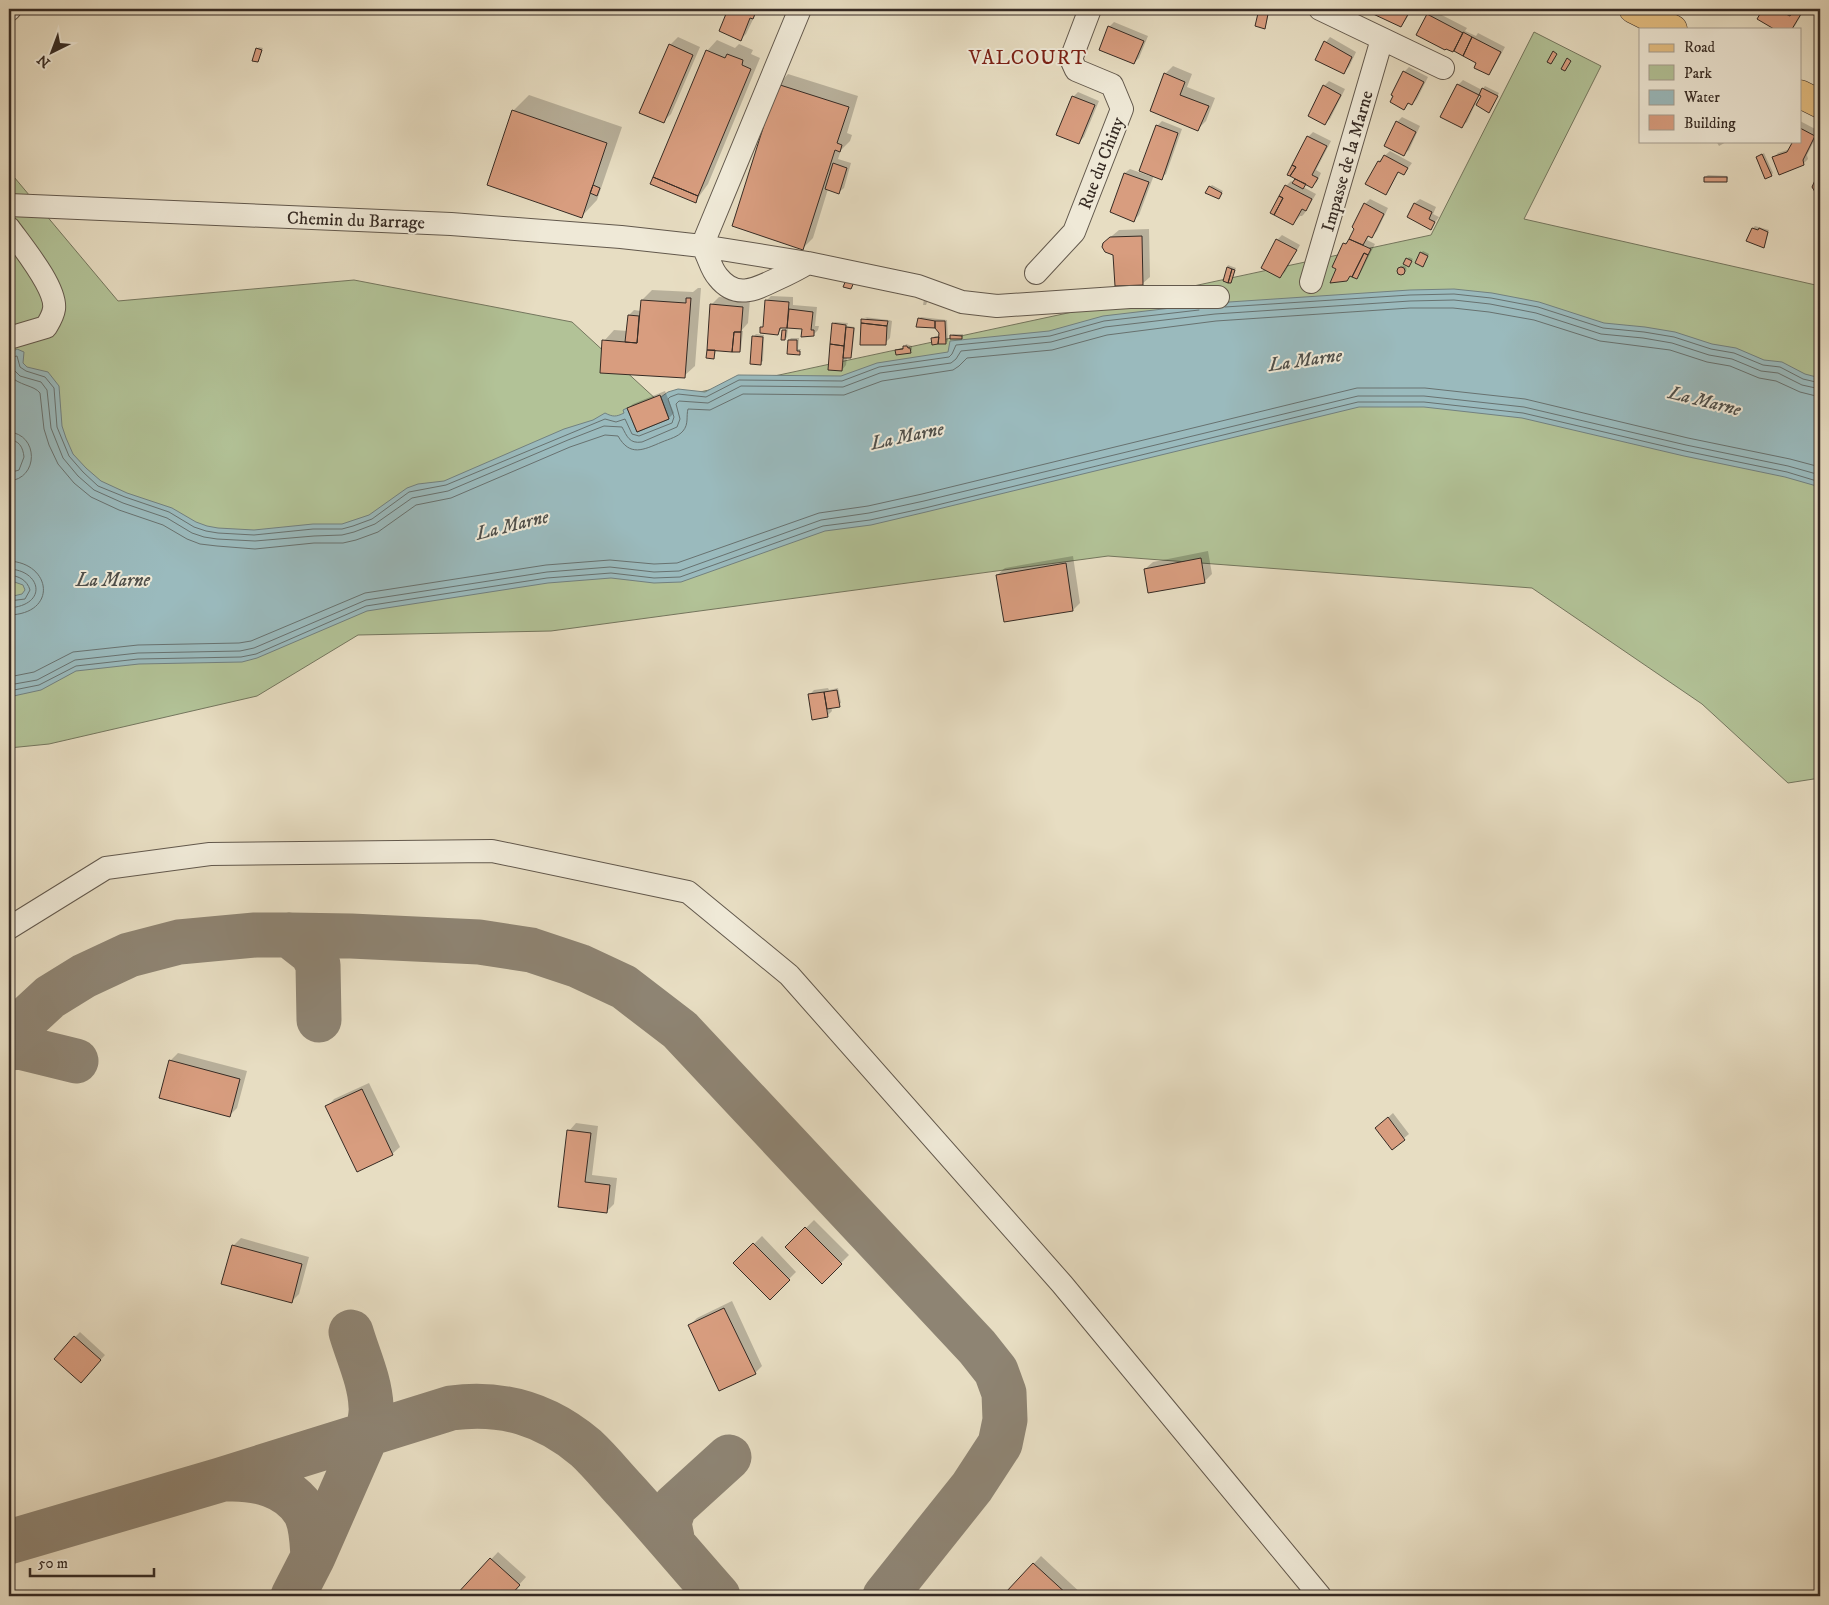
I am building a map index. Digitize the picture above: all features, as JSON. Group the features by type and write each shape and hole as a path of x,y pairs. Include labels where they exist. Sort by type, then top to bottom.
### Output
{"main road":[{"path":"1640,11 1671,28"},
{"path":"1802,95 1820,104"}],"street":[{"path":"800,9 702,246 709,256 716,276 730,287 739,290 750,291 808,264"},
{"name":"Rue du Chiny","path":"1036,273 1074,232 1122,108 1112,85 1076,70 1070,59 1090,9"},
{"path":"1320,9 1444,68"},
{"name":"Impasse de la Marne","path":"1311,282 1382,39"},
{"name":"Chemin du Barrage","path":"9,205 451,224 621,237 702,246 808,264 918,286 962,302 997,306 1130,297 1218,298"},
{"path":"9,228 42,275 52,295 54,309 46,327 9,338"},
{"path":"9,928 106,868 210,854 492,851 688,892 789,974 1062,1284 1320,1596"}],"green space":[{"path":"1534,32 1601,66 1524,219 1820,286 1820,778 1788,783 1702,704 1532,588 1108,556 551,631 358,635 257,696 49,744 9,748 9,171 118,301 354,280 572,322 658,401 1431,235"}],"water":[{"name":"La Marne","path":"1454,289 1492,293 1539,302 1604,323 1675,332 1712,344 1736,348 1764,360 1782,362 1805,374 1820,378 1820,487 1785,477 1684,456 1522,418 1424,407 1359,407 871,525 825,531 681,582 654,583 611,578 548,583 367,611 257,658 242,662 139,664 76,671 41,690 9,697 9,597 22,594 25,590 23,585 9,580 9,463 13,457 9,449 9,354 17,349 24,352 23,363 27,367 48,372 59,386 62,426 73,454 101,481 127,493 172,508 207,526 254,530 313,524 342,524 369,515 407,488 418,484 444,481 564,429 593,420 605,413 617,416 624,413 623,410 627,408 637,432 669,419 661,397 668,392 678,389 705,392 738,375 841,376 877,363 948,352 950,341 1049,331 1103,316 1214,303 1410,290"}],"building":[{"path":"728,9 757,9 753,19 750,18 741,41 719,31"},
{"path":"1259,9 1269,9 1265,29 1255,26"},
{"path":"1373,9 1411,9 1401,27 1371,13"},
{"path":"1763,9 1776,9 1790,16 1794,10 1801,14 1793,28 1772,28 1757,19"},
{"path":"1427,14 1463,33 1453,52 1445,50 1416,35"},
{"path":"1108,26 1144,41 1134,64 1099,50"},
{"path":"1463,32 1472,37 1463,56 1454,51"},
{"path":"1472,37 1501,52 1489,75 1474,68 1476,63 1463,56"},
{"path":"1324,41 1352,57 1344,74 1315,60"},
{"path":"669,44 693,55 664,123 639,113"},
{"path":"256,48 262,50 258,62 252,61"},
{"path":"706,50 725,58 727,54 743,60 742,65 751,69 698,196 653,177"},
{"path":"1553,51 1557,54 1551,64 1547,62"},
{"path":"1567,58 1571,61 1565,71 1561,69"},
{"path":"1403,71 1424,82 1412,105 1408,103 1404,110 1390,102 1393,96 1391,95"},
{"path":"1164,73 1185,82 1180,95 1209,106 1198,131 1150,111"},
{"path":"777,84 849,107 837,143 842,145 840,152 835,150 803,250 732,226"},
{"path":"1457,84 1479,95 1462,128 1440,117"},
{"path":"1323,85 1341,95 1325,125 1308,116"},
{"path":"1482,88 1498,96 1489,113 1476,105 1481,96 1479,95"},
{"path":"1072,96 1095,105 1079,144 1056,135"},
{"path":"512,110 607,143 582,218 487,185"},
{"path":"1396,121 1416,132 1404,156 1384,146"},
{"path":"1156,125 1178,133 1162,180 1139,171"},
{"path":"1802,129 1815,136 1803,160 1804,165 1779,175 1772,157 1787,152 1792,143 1790,142 1802,142"},
{"path":"1307,136 1327,146 1312,175 1318,178 1312,188 1290,176 1296,167 1292,165"},
{"path":"1762,154 1772,176 1765,179 1756,157"},
{"path":"1384,155 1408,168 1404,175 1398,172 1386,195 1365,184 1378,161 1380,162"},
{"path":"833,163 847,168 839,194 825,189"},
{"path":"1292,165 1296,167 1290,176 1287,175"},
{"path":"1820,169 1820,194 1815,192 1812,187"},
{"path":"1124,173 1149,182 1134,222 1110,212"},
{"path":"653,177 698,196 696,203 650,184"},
{"path":"1704,177 1727,177 1727,182 1704,182"},
{"path":"1295,179 1306,184 1303,189 1292,183"},
{"path":"593,185 600,188 597,196 590,193"},
{"path":"1285,185 1312,199 1306,211 1302,209 1293,225 1274,215 1283,198 1279,196"},
{"path":"1209,186 1222,193 1219,199 1205,193"},
{"path":"1279,196 1283,198 1274,215 1270,213"},
{"path":"1364,203 1384,214 1372,238 1368,236 1363,245 1349,239 1354,229 1352,227"},
{"path":"1414,203 1432,212 1429,219 1435,222 1431,230 1407,217"},
{"path":"1752,228 1758,230 1759,228 1768,232 1764,248 1746,241"},
{"path":"1142,236 1143,285 1115,286 1113,255 1105,252 1102,247 1103,243 1110,237"},
{"path":"1276,239 1297,250 1280,278 1261,268"},
{"path":"1349,239 1371,249 1368,255 1364,253 1352,277 1350,276 1347,281 1330,283 1336,269 1332,267 1343,243 1346,244"},
{"path":"1420,252 1428,256 1423,267 1415,263"},
{"path":"1364,253 1368,255 1357,279 1352,277"},
{"path":"1406,258 1412,261 1409,267 1403,264"},
{"path":"1227,267 1232,269 1228,283 1223,281"},
{"path":"1401,267 1405,271 1401,275 1397,271"},
{"path":"1232,269 1235,270 1231,283 1228,283"},
{"path":"846,280 854,282 851,289 843,287"},
{"path":"686,298 691,298 685,378 600,373 602,340 637,343 641,300 686,303"},
{"path":"765,300 789,302 787,328 780,328 778,335 760,333 760,327 763,327"},
{"path":"710,304 743,307 741,332 734,332 732,352 707,350"},
{"path":"789,309 813,312 811,330 814,330 814,336 801,337 802,329 787,328"},
{"path":"628,315 639,316 637,343 625,342"},
{"path":"918,318 935,321 935,328 916,327"},
{"path":"861,319 888,321 887,326 861,323"},
{"path":"935,321 945,321 946,344 938,344 939,333 935,328"},
{"path":"832,323 846,325 844,346 830,344"},
{"path":"861,323 887,326 886,345 860,345"},
{"path":"846,327 854,328 851,358 843,358"},
{"path":"782,330 786,330 785,340 781,340"},
{"path":"734,332 741,332 740,352 732,352"},
{"path":"950,335 962,336 962,339 950,339"},
{"path":"752,336 763,337 761,365 750,364"},
{"path":"939,337 938,344 932,345 931,338"},
{"path":"788,340 797,340 797,351 800,351 800,355 787,354"},
{"path":"830,344 844,346 842,371 828,370"},
{"path":"903,346 910,348 911,353 896,355 895,350 903,349"},
{"path":"707,350 715,350 714,359 706,358"},
{"path":"660,395 669,419 637,432 627,408"},
{"path":"1201,558 1205,583 1148,593 1144,569"},
{"path":"1066,563 1073,611 1004,622 996,575"},
{"path":"837,690 840,707 827,709 824,692"},
{"path":"824,692 828,717 812,720 808,694"},
{"path":"169,1060 240,1079 230,1117 159,1098"},
{"path":"362,1089 393,1155 357,1172 325,1106"},
{"path":"1388,1117 1405,1140 1392,1150 1375,1128"},
{"path":"567,1130 591,1133 585,1182 610,1185 607,1213 558,1207"},
{"path":"805,1227 842,1264 822,1284 785,1247"},
{"path":"753,1243 790,1280 770,1300 733,1263"},
{"path":"232,1245 302,1264 292,1303 221,1284"},
{"path":"724,1308 756,1374 719,1391 688,1325"},
{"path":"74,1336 101,1360 81,1383 54,1359"},
{"path":"490,1558 520,1585 510,1596 455,1596"},
{"path":"1033,1563 1069,1596 1010,1596 1006,1592"}],"taxiway":[{"path":"9,1037 50,997 84,976 129,955 179,942 255,935 351,936 479,942 531,950 579,966 624,987 680,1030 977,1347 996,1371 1004,1393 1005,1420 1000,1444 972,1487 885,1596"},
{"path":"289,935 312,953 318,965 319,1020"},
{"path":"9,1048 19,1047 76,1061"},
{"path":"293,1596 313,1557 367,1434 371,1416 368,1387 351,1332"},
{"path":"9,1542 220,1480 451,1408 488,1407 506,1409 539,1419 555,1426 586,1448 718,1596"},
{"path":"673,1543 669,1523 674,1507 729,1457"},
{"path":"227,1479 260,1482 281,1489 290,1495 305,1512 309,1522 313,1557"}],"district":[{"name":"VALCOURT","path":"1028,57"}]}
